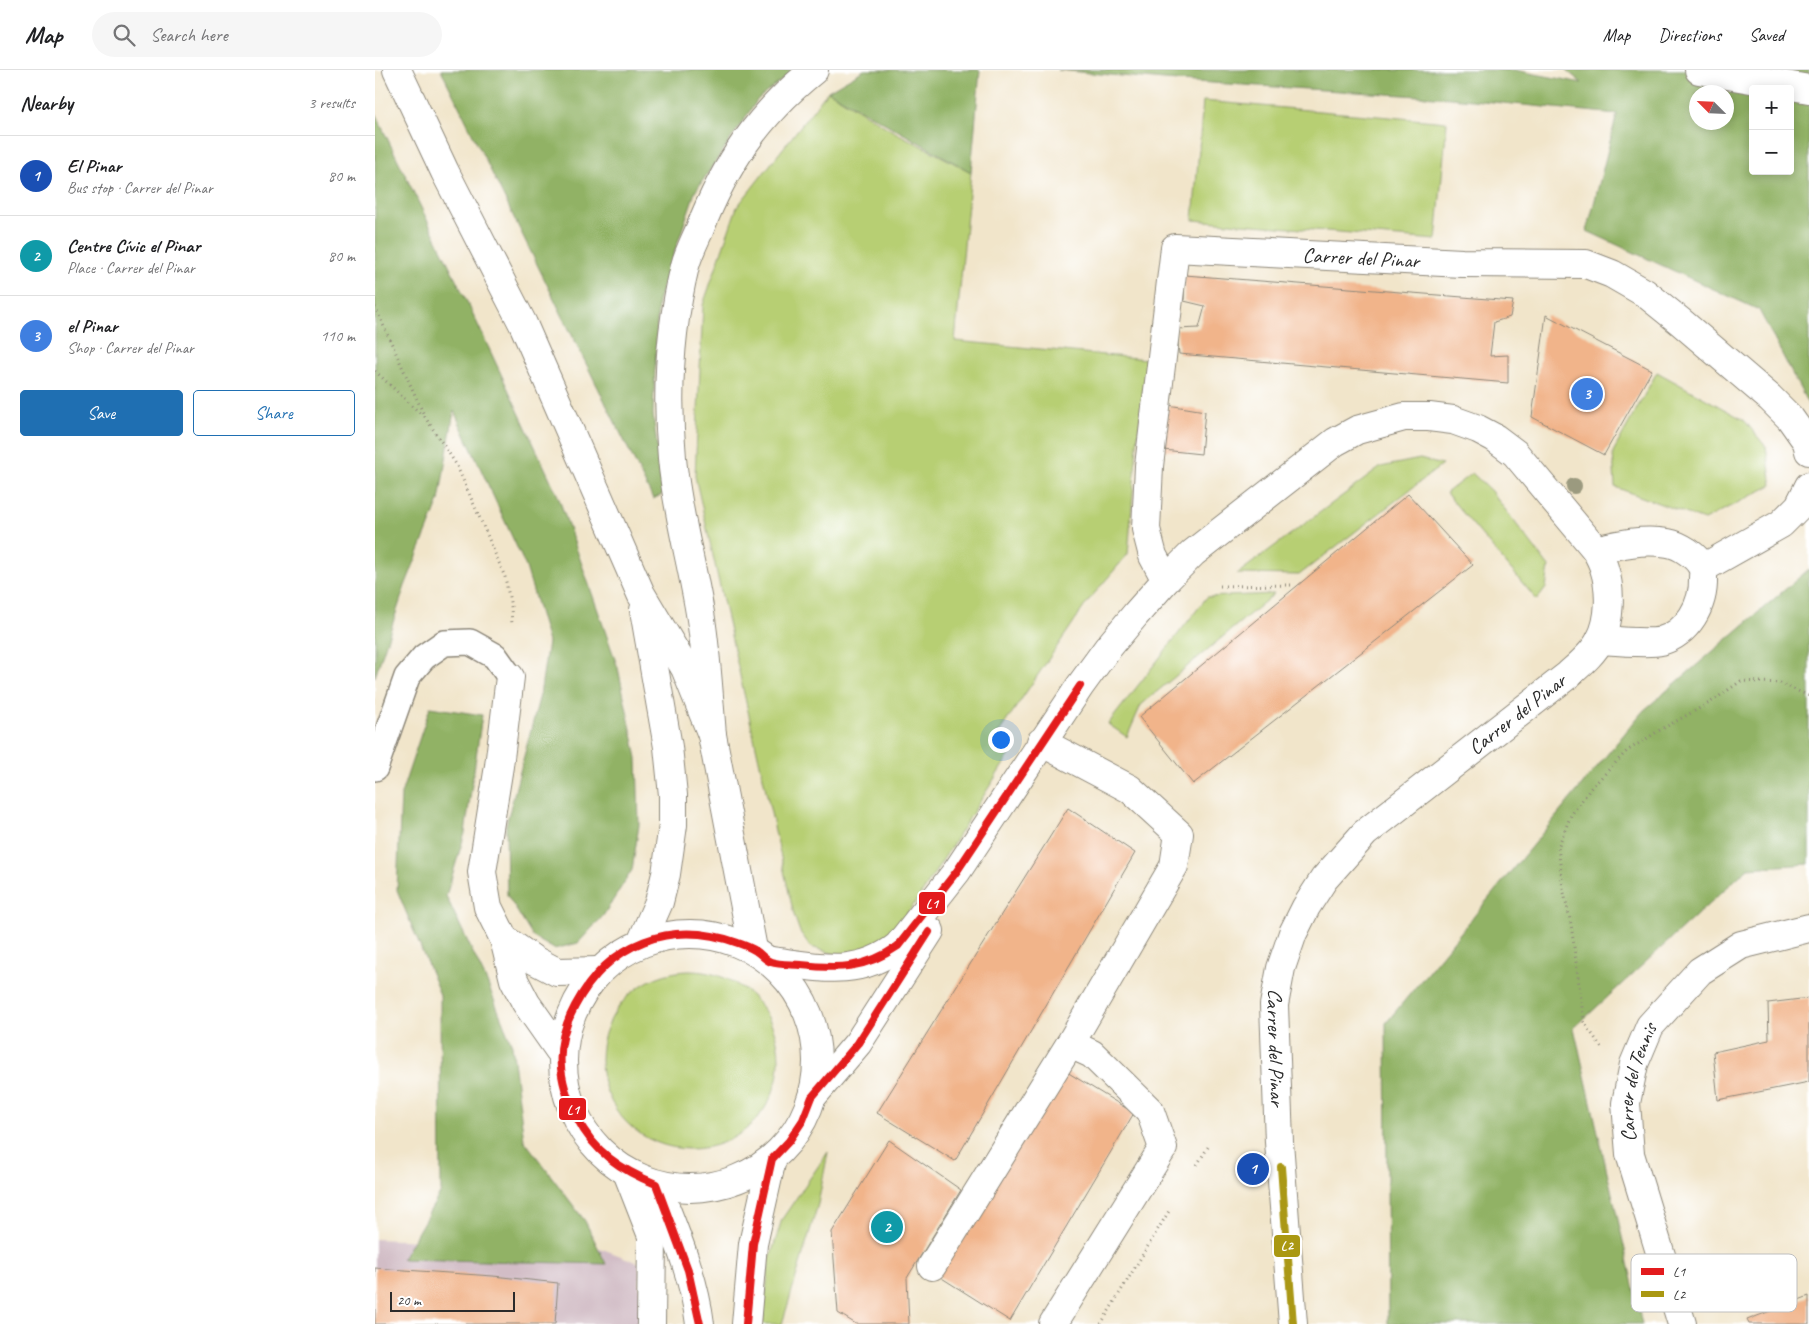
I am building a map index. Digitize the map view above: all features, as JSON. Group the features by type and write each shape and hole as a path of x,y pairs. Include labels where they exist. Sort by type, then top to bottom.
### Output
{"main road":[{"path":"397,70 445,172 523,324 641,594 685,668 712,735"},
{"path":"510,677 499,766 482,872 488,907 504,939 515,980 531,1011 559,1050 570,1104 583,1131 603,1154 627,1172 656,1184 686,1188 717,1186 746,1176 772,1159 789,1141 803,1120 812,1096 817,1072 817,1047 812,1023 802,1000 788,979 762,955 712,735 701,625 682,526 672,458 670,359 685,264 706,212 729,166 761,120 791,89 814,70"},
{"path":"1699,70 1809,89"},
{"name":"Carrer del Pinar","path":"1166,580 1153,556 1146,529 1149,466 1175,248 1463,262 1586,264 1612,274 1645,293 1681,322 1770,398 1790,418 1807,442 1809,451"},
{"name":"Carrer del Pinar","path":"957,871 1041,742 1107,649 1166,580 1193,553 1335,442 1357,430 1404,417 1429,417 1453,420 1495,438 1515,453 1596,550 1604,567 1609,592 1607,617 1600,640 1585,659 1569,675 1365,833 1324,879 1306,907 1293,933 1281,968 1274,1005 1279,1142 1293,1324"},
{"path":"1703,568 1781,524 1799,506 1809,486"},
{"path":"1596,550 1632,542 1670,543 1692,556 1703,568 1703,588 1698,607 1690,621 1677,634 1660,641 1600,640"},
{"path":"641,594 668,747 673,795 673,825 666,874 659,902 641,943"},
{"path":"931,1266 1070,1044 1174,866 1179,834 1130,789 1041,742"},
{"path":"559,1050 571,1013 599,971 619,955 641,943 663,936 685,933 708,934 762,955 821,967 850,968 874,962 898,946 957,871"},
{"path":"812,1096 858,1043 934,924 957,871"},
{"name":"Carrer del Tennis","path":"1660,1254 1630,1154 1626,1103 1634,1064 1651,1026 1700,971 1741,945 1809,928"},
{"path":"504,939 533,960 557,972 599,971"},
{"path":"1053,1324 1163,1148 1150,1110 1092,1054 1070,1044"},
{"path":"746,1324 753,1244 772,1159"},
{"path":"627,1172 652,1236 651,1324"},
{"path":"656,1184 689,1272 698,1307 700,1324"},
{"name":"Carrer del Tennis","path":"1677,1312 1681,1324"}],"lane":[{"path":"375,768 407,677 424,657 444,643 470,642 495,656 510,677"}],"path":[{"path":"375,308 425,417 456,464 505,578 511,607 513,632 510,677"},
{"path":"375,371 425,417"},
{"path":"1221,586 1291,585"},
{"path":"1634,1064 1605,1052 1584,1022 1571,924 1563,888 1559,847 1571,815 1591,788 1627,751 1659,730 1711,702 1741,681 1780,683 1809,696"},
{"path":"1195,1169 1210,1144"},
{"path":"1101,1324 1170,1210"}],"shaded area":[{"path":"375,1239 600,1248 639,1263 641,1324 375,1324"}],"green space":[{"path":"441,70 795,70 758,99 695,192 658,301 653,414 663,494 653,499"},
{"path":"864,70 980,70 971,172 828,91"},
{"path":"1058,70 1514,70 1582,83 1566,70 1809,70 1809,406 1759,310 1587,231 1617,114 1451,98 1164,80"},
{"path":"828,91 891,130 971,172 955,341 1147,359 1137,445 1128,554 1088,601 991,744 1010,754 918,899 883,944 862,955 838,955 811,947 800,932 794,915 695,476 703,305 737,207"},
{"path":"1203,101 1447,122 1436,240 1193,220"},
{"path":"375,113 472,312 558,496 618,668 637,758 639,825 632,870 603,916 578,943 554,949 533,937 507,895 506,825 540,695 548,642 526,567 454,411 439,501 405,586 375,677"},
{"path":"1657,372 1744,420 1766,447 1772,485 1704,520 1615,487 1613,452"},
{"path":"1420,459 1442,465 1299,575 1237,574 1381,467"},
{"path":"1472,473 1491,491 1549,567 1546,588 1537,600 1446,493"},
{"path":"1809,569 1809,864 1748,868 1574,1028 1631,1276 1631,1312 1639,1312 1642,1324 1388,1324 1386,1023 1643,711"},
{"path":"1274,594 1141,705 1127,737 1108,724 1207,597"},
{"path":"430,707 482,715 465,833 446,896 487,982 512,1045 524,1140 585,1221 606,1264 402,1259 441,1192 440,995 397,890 401,794"},
{"path":"690,971 724,978 739,986 753,997 764,1011 772,1026 779,1060 772,1094 764,1109 753,1123 739,1134 724,1142 690,1149 656,1142 641,1134 627,1123 616,1109 608,1094 601,1060 608,1026 616,1011 627,997 641,986 656,978"},
{"path":"828,1152 818,1204 782,1324 763,1324 769,1262 782,1219"}],"building":[{"path":"1185,275 1513,301 1510,317 1494,322 1490,356 1508,355 1508,383 1179,354 1177,329 1199,328 1205,306 1184,301"},
{"path":"1546,315 1652,370 1604,455 1532,417"},
{"path":"1168,405 1205,411 1201,454 1163,450"},
{"path":"1408,494 1473,565 1193,784 1139,717"},
{"path":"1068,808 1135,853 955,1161 877,1113"},
{"path":"1809,998 1809,1082 1718,1100 1713,1052 1769,1040 1768,1003"},
{"path":"1062,1069 1134,1113 1010,1321 937,1275"},
{"path":"889,1140 961,1190 907,1278 909,1324 856,1324 838,1313 832,1232"},
{"path":"375,1268 493,1276 558,1283 555,1324 375,1324"},
{"path":"1809,1296 1809,1324 1749,1324 1747,1320 1768,1312 1797,1312 1797,1301"}],"transit line":[{"name":"L1","path":"700,1324 688,1270 656,1184 631,1173 600,1150 584,1130 570,1104 562,1076 561,1048 568,1020 575,1006 589,984 605,966 624,952 644,942 666,936 689,934 713,936 747,946 767,960 782,964 828,967 851,966 886,954 898,946 957,871 1080,686"},
{"name":"L1","path":"746,1324 753,1244 772,1159 789,1141 803,1120 812,1097 858,1043 929,932"},
{"name":"L2","path":"1281,1167 1293,1324"}],"place":[{"name":"el Pinar","path":"1587,394"},
{"name":"El Pinar","path":"1253,1169"},
{"name":"Centre Cívic el Pinar","path":"887,1227"}]}
